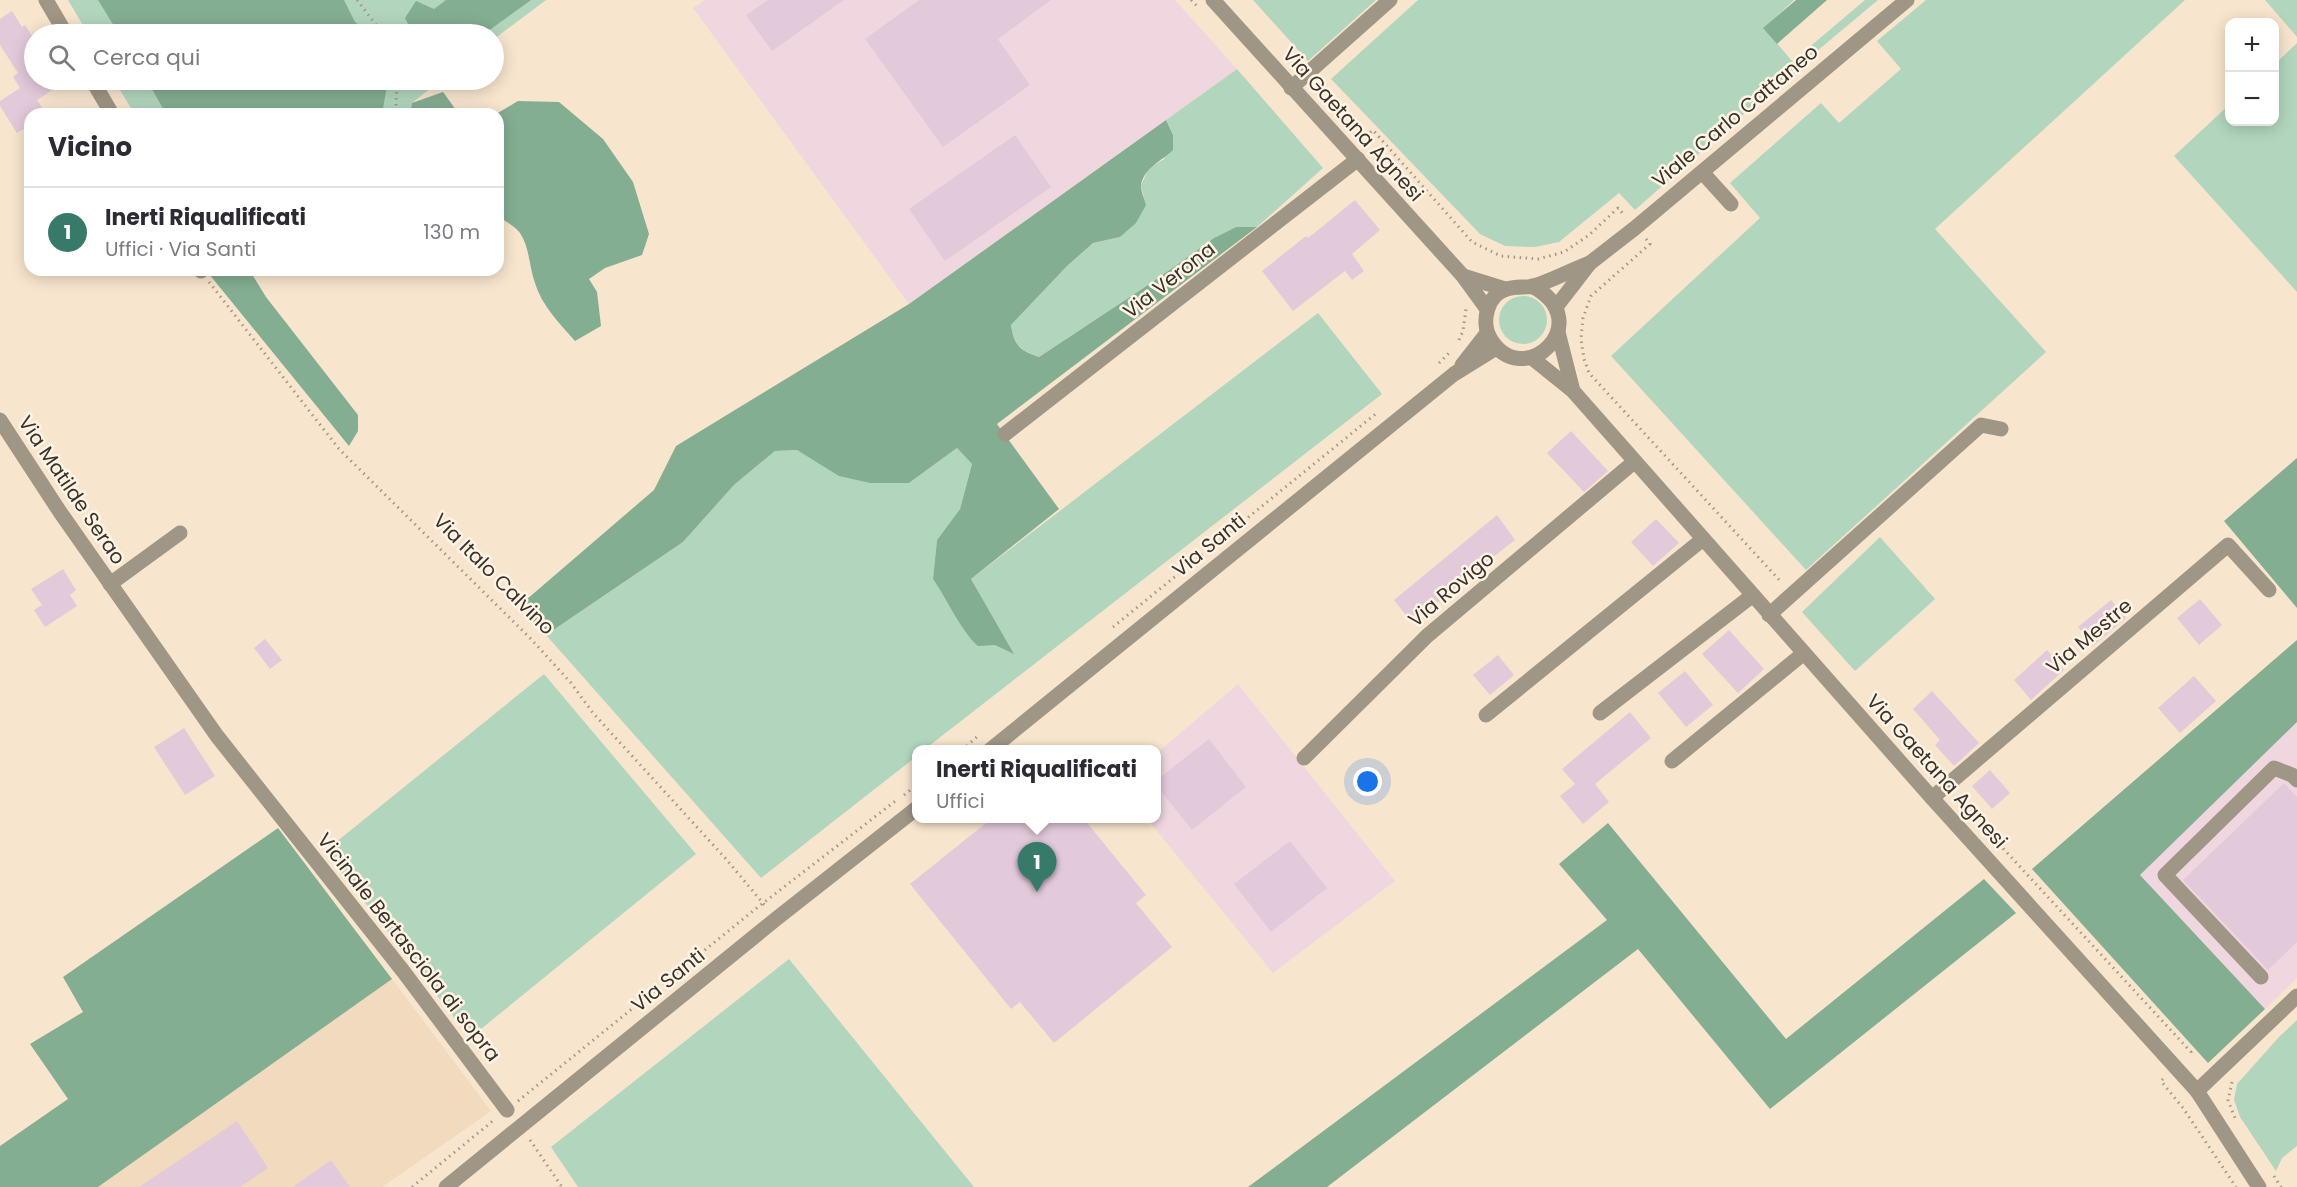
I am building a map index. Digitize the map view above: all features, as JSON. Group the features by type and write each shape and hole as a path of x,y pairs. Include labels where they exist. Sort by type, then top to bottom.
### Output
{"street":[{"path":"46,0 60,24"},
{"name":"Via Gaetana Agnesi","path":"1213,0 1463,276 1487,309"},
{"path":"1291,88 1390,0"},
{"name":"Viale Carlo Cattaneo","path":"1556,307 1590,263 1907,0"},
{"path":"98,90 108,108"},
{"name":"Via Verona","path":"1005,434 1354,154"},
{"path":"1702,172 1731,204"},
{"name":"Viale Carlo Cattaneo","path":"1532,286 1590,263"},
{"path":"1463,276 1505,289 1532,286 1547,294 1556,307 1559,319 1558,332 1549,349 1532,358 1512,358 1496,348 1487,333 1485,321 1487,309 1495,297 1505,289"},
{"name":"Via Gaetana Agnesi","path":"1558,332 1574,391"},
{"name":"Via Santi","path":"1454,374 1487,333"},
{"name":"Via Santi","path":"996,745 1454,374 1496,348"},
{"name":"Via Gaetana Agnesi","path":"1532,358 1574,391 1769,615 2176,1067 2197,1091 2259,1187"},
{"name":"Via Matilde Serao","path":"0,420 110,584 217,736"},
{"path":"1769,615 1981,425 2001,429"},
{"name":"Via Rovigo","path":"1304,758 1427,636 1634,462"},
{"name":"Via Matilde Serao","path":"110,584 180,533"},
{"path":"1486,715 1703,539"},
{"name":"Via Mestre","path":"1932,798 2228,545 2269,590"},
{"path":"1600,713 1753,595"},
{"path":"1672,761 1804,653"},
{"name":"Vicinale Bertasciola di sopra","path":"217,736 403,971 507,1110"},
{"path":"2261,977 2165,875 2274,768 2292,775 2297,780"},
{"name":"Via Santi","path":"446,1187 776,919 912,812"},
{"path":"2197,1091 2297,996"}],"path":[{"path":"357,0 375,24"},
{"path":"397,90 397,108"},
{"path":"1354,154 1372,130 1472,242 1502,256 1538,259 1564,252 1589,235 1618,208 1650,244 1591,296 1583,318 1581,339 1589,373 1792,595"},
{"name":"Via Italo Calvino","path":"206,276 339,449 531,639 571,683 593,712 726,859 763,904"},
{"path":"1438,364 1453,349 1463,331 1467,308 1464,302"},
{"path":"1108,631 1379,411"},
{"path":"968,745 988,729"},
{"path":"412,1187 763,904 912,789"},
{"path":"1992,838 2191,1052 2161,1081 2184,1108 2236,1187"},
{"path":"2237,1077 2231,1083 2228,1100 2241,1125"},
{"path":"521,1126 562,1187"},
{"path":"2269,1169 2281,1187"}],"shaded area":[{"path":"705,0 1175,0 1237,69 909,304 693,8"},
{"path":"1238,684 1395,881 1273,973 1150,823 1161,823 1161,750"},
{"path":"2297,722 2297,978 2265,1009 2140,875"},
{"path":"392,979 491,1111 382,1187 98,1187"}],"green space":[{"path":"68,0 546,0 504,32 504,24 82,24"},
{"path":"98,0 344,0 358,24 113,24"},
{"path":"446,0 531,0 498,24 408,24 405,18 416,1 434,9"},
{"path":"1253,0 1376,0 1308,61"},
{"path":"1418,0 1794,0 1764,28 1797,67 1635,210 1619,193 1559,242 1535,247 1505,246 1480,234 1331,79"},
{"path":"1796,0 1827,0 1777,44 1763,28"},
{"path":"1865,0 1878,0 1811,56 1806,50"},
{"path":"1926,0 2185,0 1935,229 2046,352 1806,570 1611,356 1760,218 1730,183 1821,103 1839,123 1901,69 1877,41"},
{"path":"2265,0 2297,0 2297,37"},
{"path":"2297,43 2297,292 2174,156 2225,109 2225,126 2279,126 2279,60"},
{"path":"1237,69 1323,168 1257,227 1236,227 1214,238 1154,281 1039,357 1019,346 1011,325 1067,266 1093,243 1120,237 1146,205 1141,186 1148,169 1164,159 1173,135 1166,120"},
{"path":"120,90 428,90 412,103 411,108 131,108"},
{"path":"153,90 386,90 383,108 163,108"},
{"path":"443,92 455,108 411,108 412,103"},
{"path":"518,101 559,102 603,139 633,182 649,234 642,255 605,268 589,279 597,292 601,326 575,341 542,299 533,277 526,245 520,233 504,220 504,109"},
{"path":"1166,120 1173,135 1173,150 1145,174 1141,188 1146,205 1136,223 1120,237 1093,243 1067,266 1011,325 1014,338 1019,346 1039,357 1154,281 1214,238 1236,227 1257,227 997,424 1059,509 971,579 1014,654 995,645 978,646 960,623 933,579 937,540 960,509 972,464 957,448 909,483 870,483 839,476 797,450 775,451 734,485 683,542 546,635 519,606 654,490 676,446 909,304"},
{"path":"211,276 253,276 266,297 358,415 358,431 349,446"},
{"path":"1518,296 1528,296 1543,306 1547,320 1543,334 1537,340 1528,344 1518,344 1503,334 1499,325 1499,315 1509,300"},
{"path":"1318,313 1382,394 930,745 912,745 912,760 761,878 546,635 683,542 734,485 775,451 797,450 870,483 909,483 957,448 972,464 960,509 937,540 933,579 968,621 990,639 1013,653 971,579"},
{"path":"2297,458 2297,608 2224,521"},
{"path":"1880,537 1935,599 1855,671 1802,612"},
{"path":"2297,640 2297,722 2140,875 2265,1009 2208,1063 2032,869"},
{"path":"544,674 696,854 470,1038 325,851"},
{"path":"1608,823 1786,1039 1984,879 2016,913 1770,1109 1638,949 1327,1187 1248,1187 1607,920 1559,864"},
{"path":"278,828 392,979 98,1187 0,1187 0,1146 68,1099 30,1044 83,1012 63,977"},
{"path":"789,959 974,1187 578,1187 551,1147"},
{"path":"2297,1020 2297,1146 2282,1158 2276,1171 2240,1117 2234,1100 2237,1084"}],"building":[{"path":"768,0 844,0 772,51 746,15"},
{"path":"919,0 1051,0 998,39 1030,85 943,147 865,39"},
{"path":"12,11 22,27 24,26 24,90 52,90 37,100 42,108 24,108 24,129 17,133 0,106 0,101 20,88 13,77 18,73 0,45 0,19"},
{"path":"1015,135 1051,187 945,261 909,209"},
{"path":"1355,200 1380,230 1352,254 1364,271 1352,280 1345,271 1293,311 1262,271"},
{"path":"1571,431 1608,471 1584,492 1547,453"},
{"path":"1497,515 1515,540 1413,624 1394,600"},
{"path":"1656,519 1679,543 1653,566 1631,542"},
{"path":"63,569 76,590 70,595 77,606 45,627 34,610 42,605 31,589"},
{"path":"2200,599 2222,625 2199,645 2177,618"},
{"path":"2111,600 2126,618 2093,646 2078,627"},
{"path":"1729,630 1764,669 1738,693 1702,654"},
{"path":"265,639 282,660 270,669 254,648"},
{"path":"2047,650 2064,670 2031,700 2014,680"},
{"path":"1498,655 1514,675 1490,695 1473,675"},
{"path":"1685,671 1713,705 1686,727 1658,693"},
{"path":"2194,676 2216,701 2180,733 2158,708"},
{"path":"1932,691 1979,743 1954,766 1935,745 1940,740 1913,709"},
{"path":"1630,712 1651,738 1595,784 1609,802 1583,824 1560,796 1575,784 1562,769"},
{"path":"184,728 215,776 185,795 154,747"},
{"path":"1209,739 1246,787 1192,830 1161,791 1161,777"},
{"path":"1990,770 2010,793 1992,809 1972,786"},
{"path":"2284,783 2297,797 2297,942 2268,970 2183,880"},
{"path":"986,823 1087,823 1146,895 1136,903 1172,947 1054,1043 1020,1002 1011,1009 910,884"},
{"path":"1290,841 1327,888 1271,932 1234,884"},
{"path":"237,1121 268,1168 240,1187 139,1187"},
{"path":"331,1160 350,1187 293,1187"}],"place":[{"name":"Inerti Riqualificati","path":"1037,892"}]}
